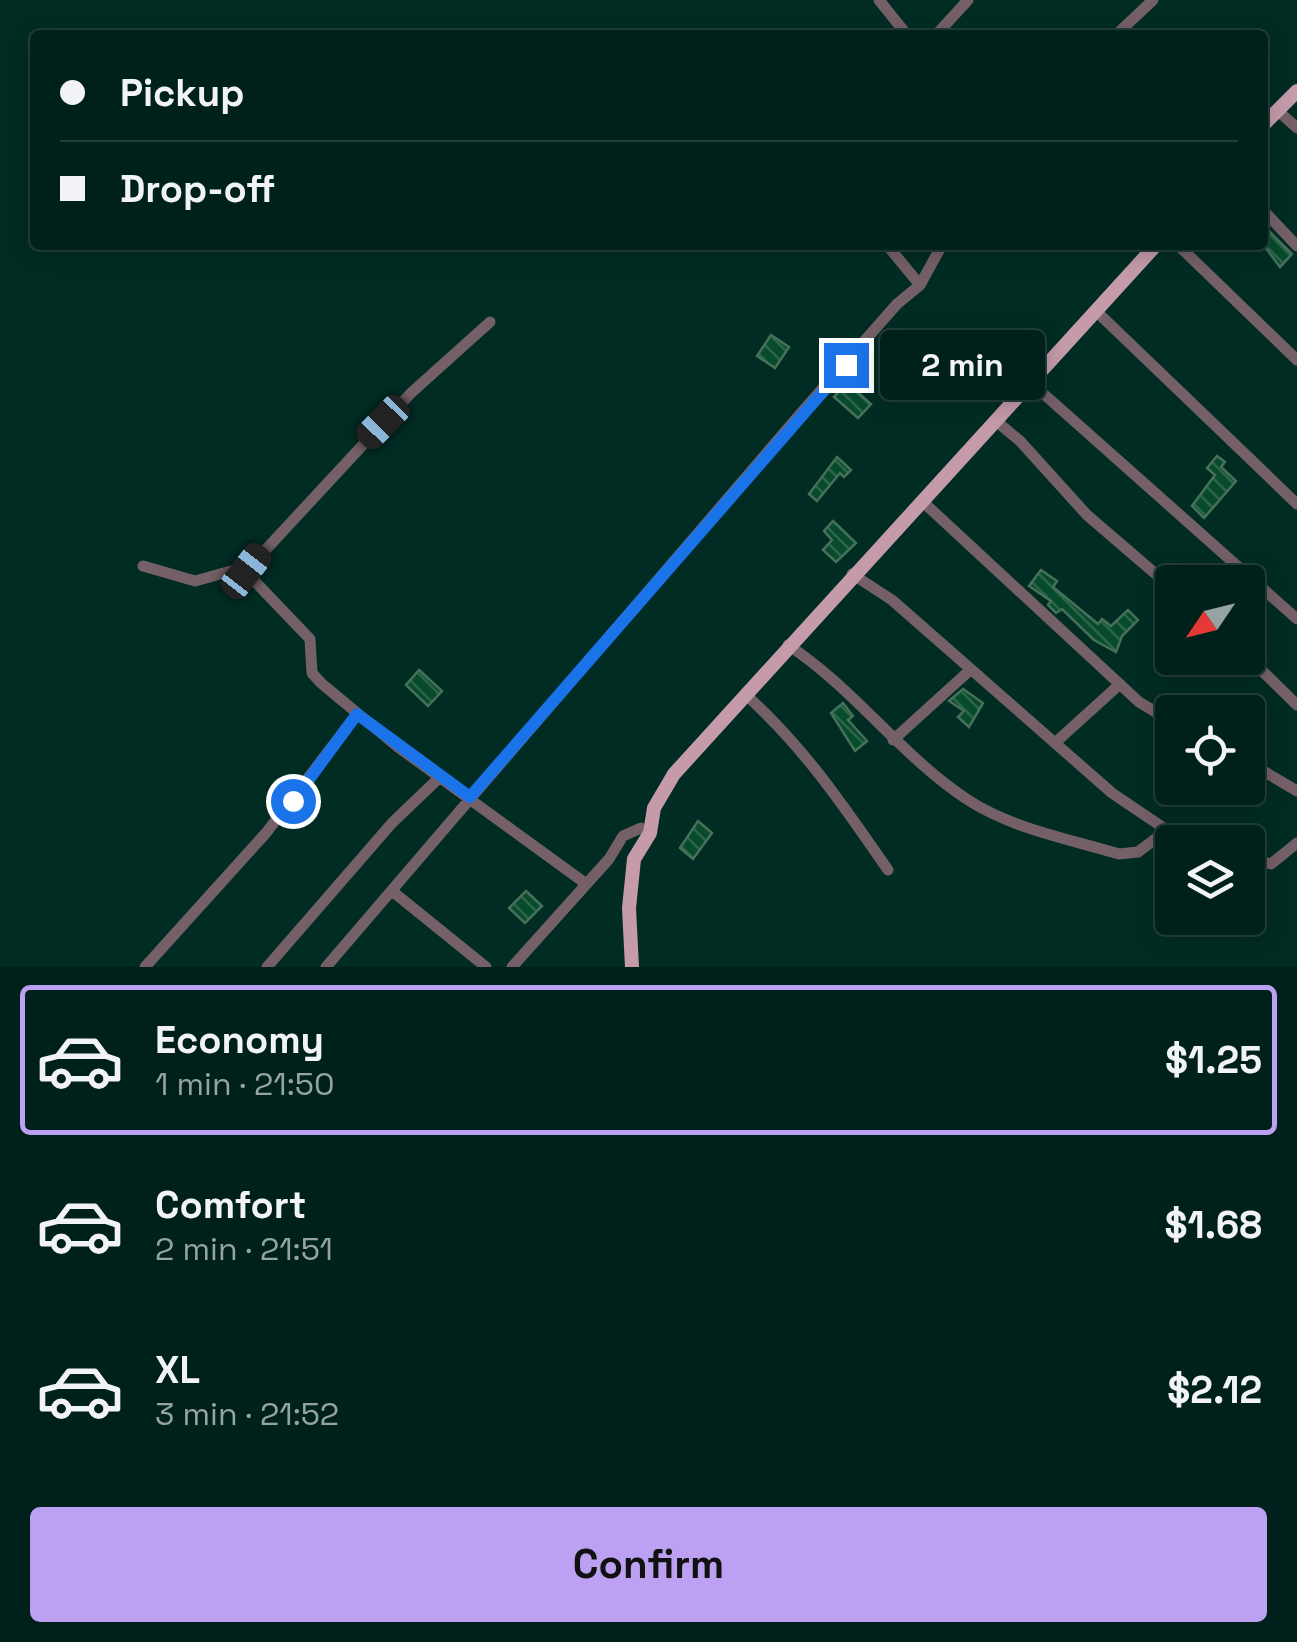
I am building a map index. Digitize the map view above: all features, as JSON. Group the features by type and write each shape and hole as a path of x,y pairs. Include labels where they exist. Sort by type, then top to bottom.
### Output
{"main road":[{"path":"1268,120 1297,91"},
{"path":"632,967 634,859 650,833 654,808 674,774 852,574 1151,250"}],"street":[{"path":"878,0 903,30"},
{"path":"941,30 968,0"},
{"path":"1121,30 1153,0"},
{"path":"1277,110 1297,128"},
{"path":"1268,215 1297,246"},
{"path":"891,250 920,285"},
{"path":"326,967 801,412 897,304 920,285 939,250"},
{"path":"1183,250 1297,360"},
{"path":"1096,311 1297,504"},
{"path":"246,571 411,392 462,342 490,322"},
{"path":"1028,386 1046,396 1296,617"},
{"path":"996,421 1020,440 1087,515 1155,573"},
{"path":"922,501 1120,684 1155,710"},
{"path":"144,566 195,581 235,567 246,571 310,639 316,678 357,714 585,883"},
{"path":"852,574 892,600 969,671 1112,792 1158,825"},
{"path":"788,646 823,669 893,740 972,802 1040,831 1128,855 1155,838"},
{"path":"893,740 969,671"},
{"path":"1265,673 1297,705"},
{"path":"1056,742 1120,684"},
{"path":"745,694 780,724 827,780 888,870"},
{"path":"145,967 275,822 357,714"},
{"path":"1265,772 1297,790"},
{"path":"267,967 392,822 440,777"},
{"path":"512,967 630,830 641,828 650,833"},
{"path":"1265,863 1271,864 1297,843"},
{"path":"392,891 486,967"}],"building":[{"path":"1268,230 1292,254 1280,267 1267,250"},
{"path":"771,335 789,347 775,368 757,356"},
{"path":"847,383 871,404 858,418 834,397"},
{"path":"1217,456 1225,462 1221,467 1236,481 1204,518 1192,506 1215,475 1207,468"},
{"path":"837,457 851,470 844,477 840,473 817,501 809,494"},
{"path":"833,521 856,543 836,562 823,550 832,540 824,531"},
{"path":"1041,570 1057,581 1053,587 1098,624 1102,619 1111,626 1128,610 1138,620 1122,636 1116,652 1094,640 1062,609 1056,613 1048,605 1051,601 1029,586"},
{"path":"419,670 442,691 428,706 406,685"},
{"path":"963,689 983,703 969,727 958,717 964,711 949,701"},
{"path":"843,703 853,716 848,720 867,741 855,751 831,713"},
{"path":"698,821 712,833 693,859 680,848"},
{"path":"526,891 542,906 525,923 509,908"}],"route":[{"path":"293,801 357,714 470,797 774,449 801,412 846,365"}]}
